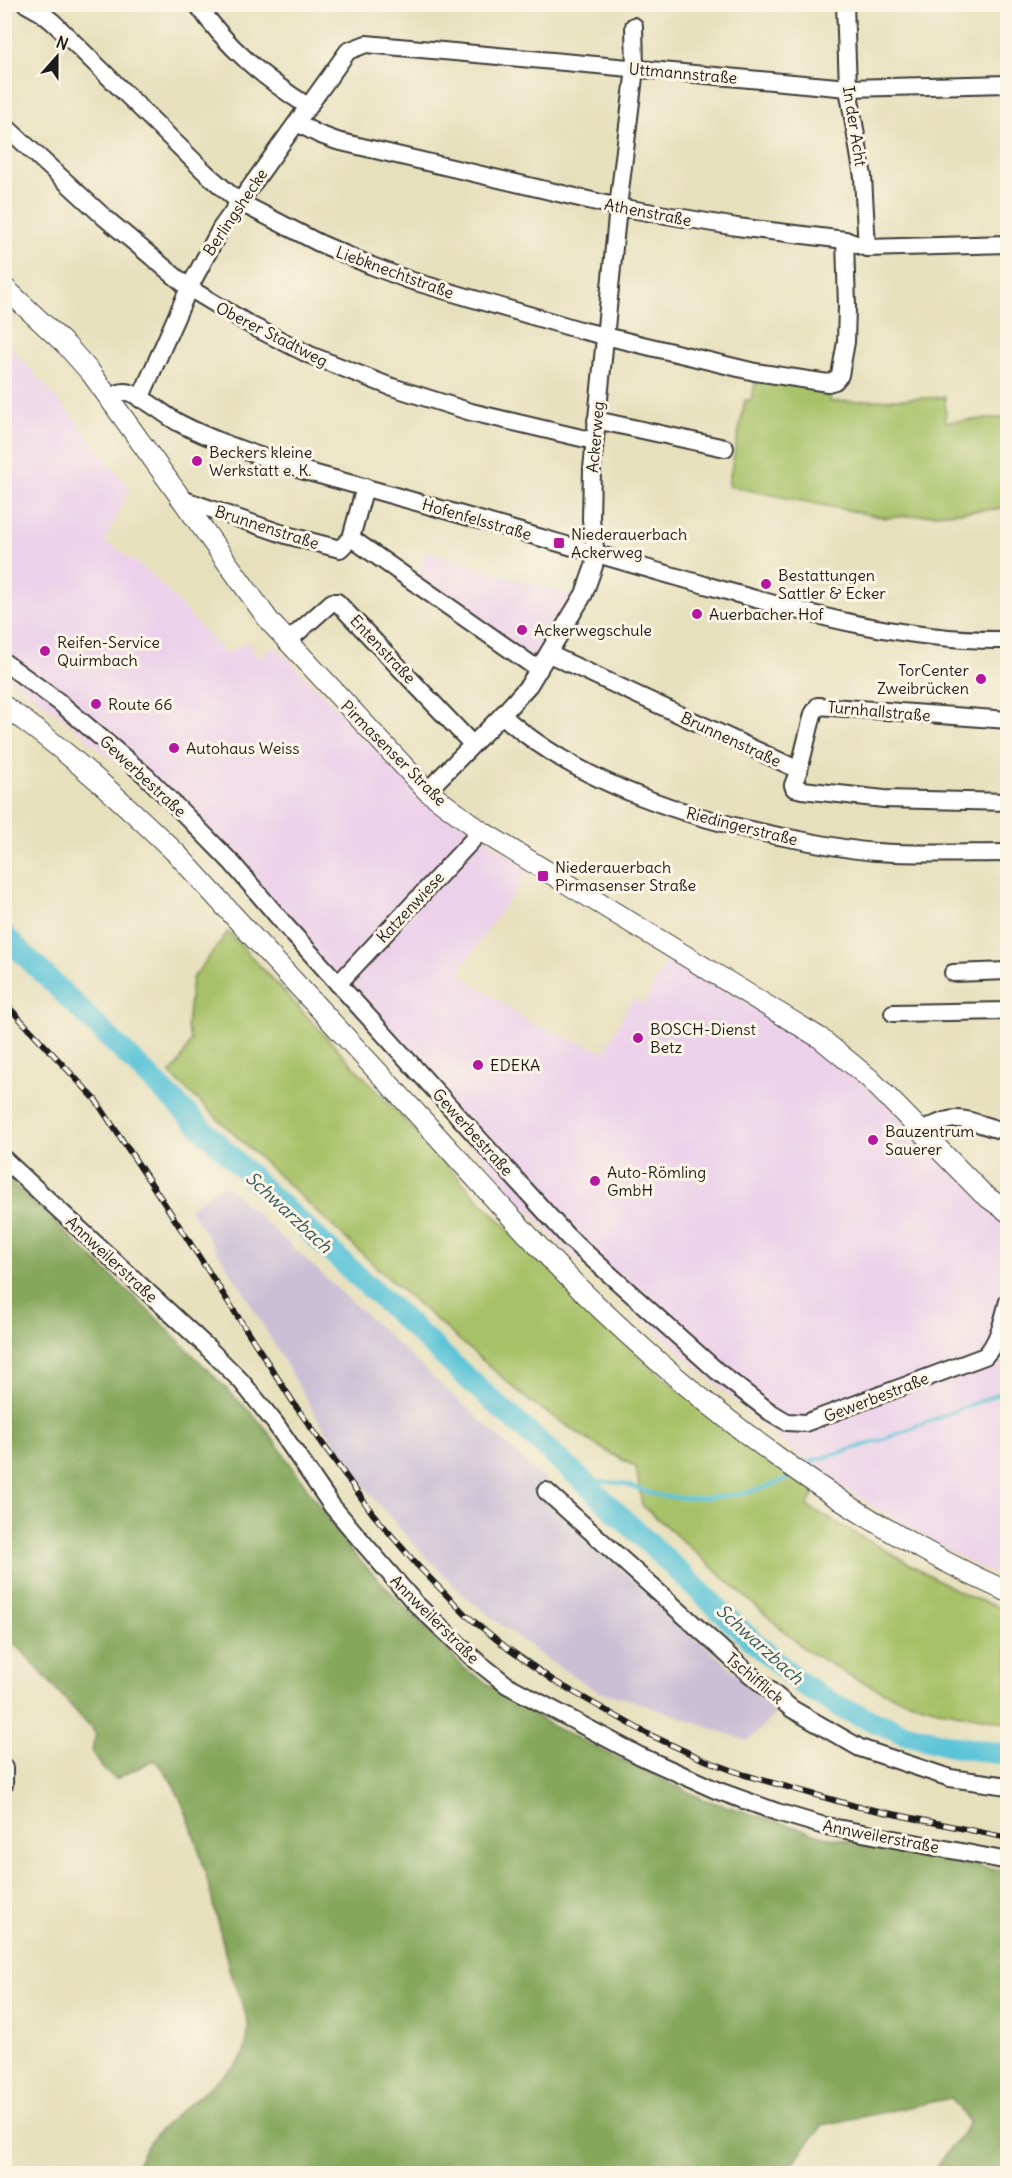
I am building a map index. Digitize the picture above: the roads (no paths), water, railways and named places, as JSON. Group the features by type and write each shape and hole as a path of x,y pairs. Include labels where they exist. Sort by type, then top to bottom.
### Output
{"main road":[{"path":"4,286 75,354 109,398"},
{"name":"Pirmasenser Straße","path":"109,398 250,597 287,642 427,791 481,831 820,1038 869,1078 983,1194 1008,1212"},
{"path":"4,706 70,757 128,807 178,855 579,1288 714,1408 739,1429 789,1464 919,1548 1008,1592"}],"street":[{"name":"Liebknechtstraße","path":"26,4 54,23 206,173 239,202 319,243 381,270 440,290 604,337 765,374 828,382 835,381 840,375 846,342 845,240"},
{"path":"198,4 220,34 249,64 309,107"},
{"name":"In der Acht","path":"845,4 848,88 863,177 867,248"},
{"name":"Ackerweg","path":"427,791 524,692 584,594 594,566 596,554 591,501 594,441 635,69 634,26"},
{"name":"Berlingshecke","path":"140,399 207,253 239,202 348,51 359,45"},
{"name":"Uttmannstraße","path":"359,45 848,88 1008,84"},
{"name":"Athenstraße","path":"297,123 337,141 618,207 737,227 845,240 867,248 1008,244"},
{"name":"Oberer Stadtweg","path":"4,125 104,217 189,288 252,326 345,370 471,412 594,441"},
{"name":"Hofenfelsstraße","path":"109,398 125,392 179,422 233,447 301,470 783,607 849,622 939,638 1008,640"},
{"path":"596,420 726,448"},
{"path":"365,487 351,538 539,670"},
{"name":"Brunnenstraße","path":"179,498 253,525 330,547 340,549 351,538"},
{"name":"Entenstraße","path":"287,642 332,602 337,602 472,744"},
{"name":"Brunnenstraße","path":"549,654 799,770 794,788 884,799 1008,802"},
{"name":"Gewerbestraße","path":"4,662 59,702 146,776 232,863 338,984 568,1237 717,1371 770,1412 787,1422 805,1423 985,1356 1003,1338"},
{"name":"Turnhallstraße","path":"799,770 813,714 818,706 1008,720"},
{"name":"Riedingerstraße","path":"502,715 534,742 594,775 643,798 729,825 770,835 875,852 1008,853"},
{"name":"Katzenwiese","path":"338,984 481,831"},
{"path":"953,973 1008,971"},
{"path":"893,1013 1008,1011"},
{"path":"921,1132 945,1119 960,1119 1008,1132"},
{"name":"Annweilerstraße","path":"4,1159 198,1338 241,1381 276,1423 332,1506 416,1604 472,1658 507,1685 640,1756 716,1790 777,1812 821,1825 1008,1861"},
{"path":"1003,1338 1008,1301"},
{"name":"Tschifflick","path":"546,1491 739,1665 792,1709 860,1748 950,1778 1008,1786"},
{"path":"4,1768 4,1785"}],"waterway":[{"name":"Schwarzbach","path":"4,935 267,1192 799,1682 839,1707 903,1733 952,1746 1008,1755"},
{"name":"Schwarzbach","path":"804,1467 812,1461 879,1441 1008,1390"},
{"name":"Schwarzbach","path":"583,1481 619,1483 658,1495 694,1498 748,1492 793,1474"}],"railway":[{"path":"4,1002 95,1099 297,1408 373,1514 417,1565 465,1614 507,1648 554,1681 646,1733 702,1759 745,1775 855,1806 1008,1838"}],"place":[{"name":"Beckers kleine Werkstatt e. K.","path":"197,461"},
{"name":"Niederauerbach Ackerweg","path":"559,543"},
{"name":"Bestattungen Sattler & Ecker","path":"766,584"},
{"name":"Auerbacher Hof","path":"697,614"},
{"name":"Ackerwegschule","path":"522,630"},
{"name":"Reifen-Service Quirmbach","path":"45,651"},
{"name":"TorCenter Zweibrücken","path":"981,679"},
{"name":"Route 66","path":"96,704"},
{"name":"Autohaus Weiss","path":"174,748"},
{"name":"Niederauerbach Pirmasenser Straße","path":"543,876"},
{"name":"BOSCH-Dienst Betz","path":"638,1038"},
{"name":"EDEKA","path":"478,1065"},
{"name":"Bauzentrum Sauerer","path":"873,1140"},
{"name":"Auto-Römling GmbH","path":"595,1181"}]}
